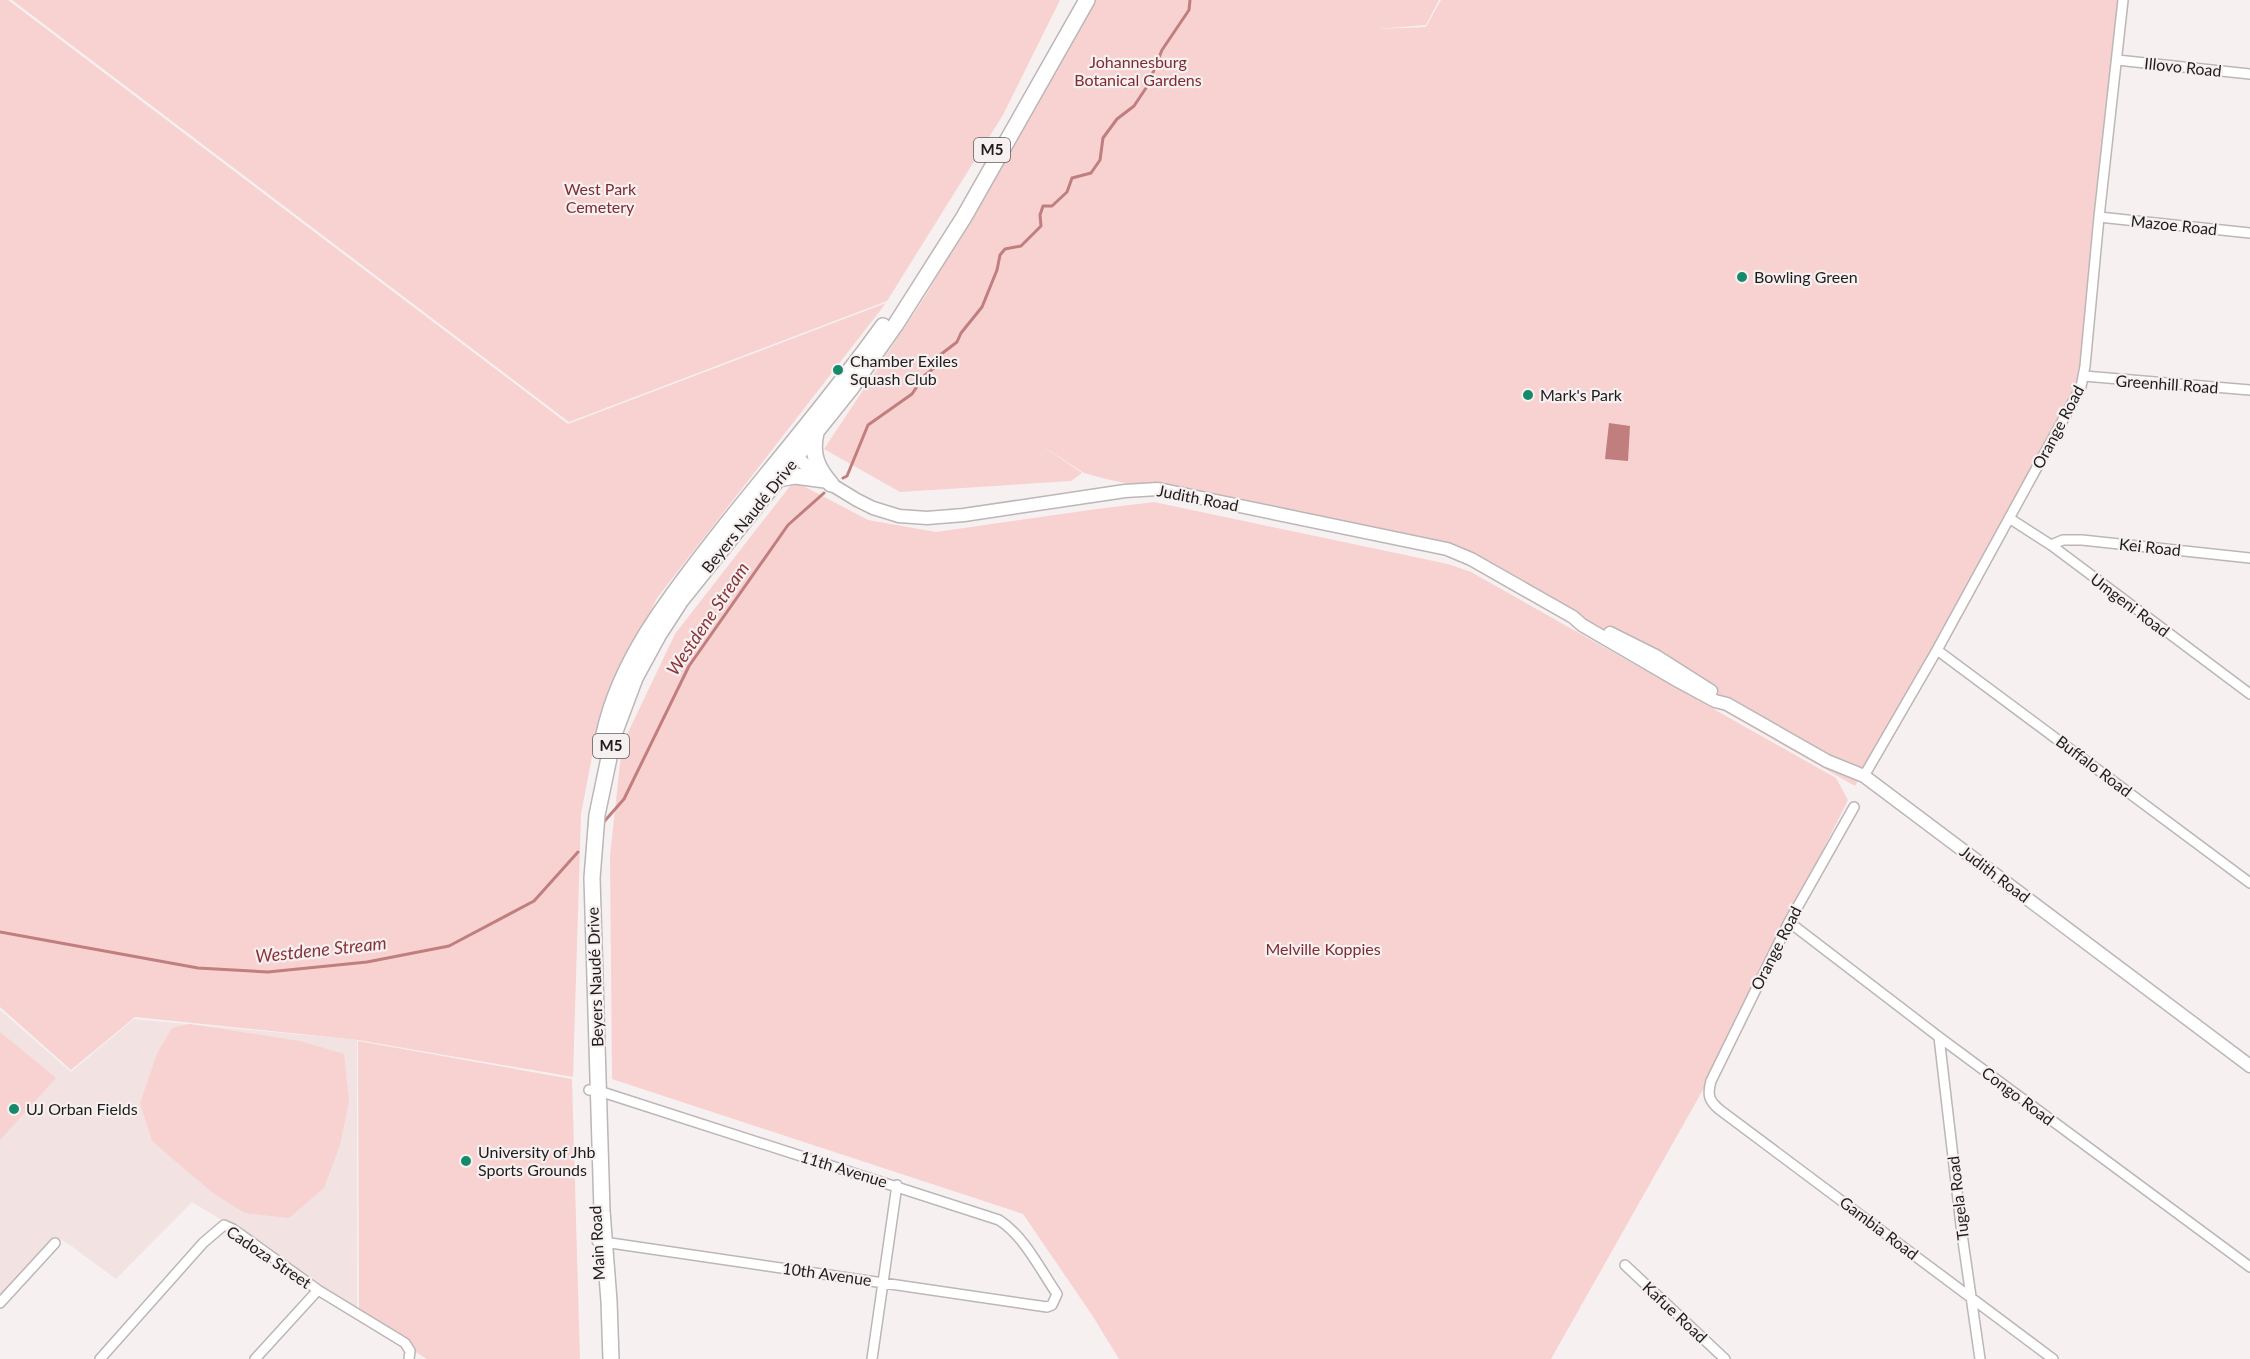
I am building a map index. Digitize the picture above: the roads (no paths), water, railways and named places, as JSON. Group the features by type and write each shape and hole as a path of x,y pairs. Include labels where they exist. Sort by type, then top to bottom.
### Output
{"main road":[{"name":"Beyers Naudé Drive","path":"594,1091 584,916 586,854 593,791 610,712 628,667 666,603 792,453 908,290 987,159 1076,0"},
{"name":"Beyers Naudé Drive","path":"594,1091 592,878 597,815 614,734 635,678 669,618 778,479 792,453 817,430 878,350 911,302 1004,148 1087,0"},
{"path":"817,430 813,446 814,455 828,482"},
{"path":"778,479 795,476 828,482"},
{"name":"Main Road","path":"594,1091 606,1359"}],"street":[{"name":"Orange Road","path":"1864,776 1937,650 2081,387 2123,0"},
{"name":"Illovo Road","path":"2116,60 2250,74"},
{"name":"Mazoe Road","path":"2099,217 2250,233"},
{"name":"Greenhill Road","path":"2084,376 2250,390"},
{"name":"Judith Road","path":"792,453 828,482 857,500 882,512 899,516 927,518 964,515 1143,489 1158,489 1447,549 1471,559 1573,617 1650,652 1727,704 1827,760 1864,776 2250,1066"},
{"name":"Umgeni Road","path":"2008,518 2051,545 2250,694"},
{"name":"Kei Road","path":"2051,545 2063,540 2082,540 2250,558"},
{"name":"Buffalo Road","path":"1937,650 2250,883"},
{"name":"Orange Road","path":"1708,1095 1711,1081 1789,922 1854,807"},
{"name":"Congo Road","path":"1789,922 1939,1037 2250,1267"},
{"name":"Tugela Road","path":"1939,1037 1980,1359"},
{"name":"11th Avenue","path":"594,1091 897,1185 999,1220 1009,1226 1057,1294 1055,1302"},
{"name":"Gambia Road","path":"1708,1095 1712,1103 1720,1110 2053,1359"},
{"path":"872,1359 897,1185"},
{"name":"Cadoza Street","path":"100,1359 203,1243 224,1225 233,1229 318,1290 408,1347 410,1359"},
{"name":"10th Avenue","path":"600,1241 1047,1307 1055,1302"},
{"path":"0,1303 55,1243"},
{"name":"Kafue Road","path":"1625,1265 1725,1359"},
{"path":"255,1359 318,1290"}],"waterway":[{"name":"Westdene Stream","path":"843,478 847,476 868,425 912,394 924,376 934,368 940,355 957,342 961,333 982,307 997,270 1000,255 1005,249 1021,246 1041,226 1040,215 1043,206 1052,206 1067,192 1072,178 1091,173 1100,160 1103,138 1117,119 1134,106 1148,85 1162,50 1189,10 1190,0"},
{"name":"Westdene Stream","path":"602,824 624,799 689,666 788,525 824,493"},
{"name":"Westdene Stream","path":"0,932 198,968 268,972 367,962 449,946 534,901 578,852"}],"place":[{"name":"Bowling Green","path":"1742,277"},
{"name":"Chamber Exiles Squash Club","path":"838,370"},
{"name":"Mark's Park","path":"1528,395"},
{"name":"UJ Orban Fields","path":"14,1109"},
{"name":"University of Jhb Sports Grounds","path":"466,1161"}],"park label":[{"name":"Johannesburg Botanical Gardens","path":"1138,71"},
{"name":"West Park Cemetery","path":"600,198"},
{"name":"Melville Koppies","path":"1323,949"}]}
